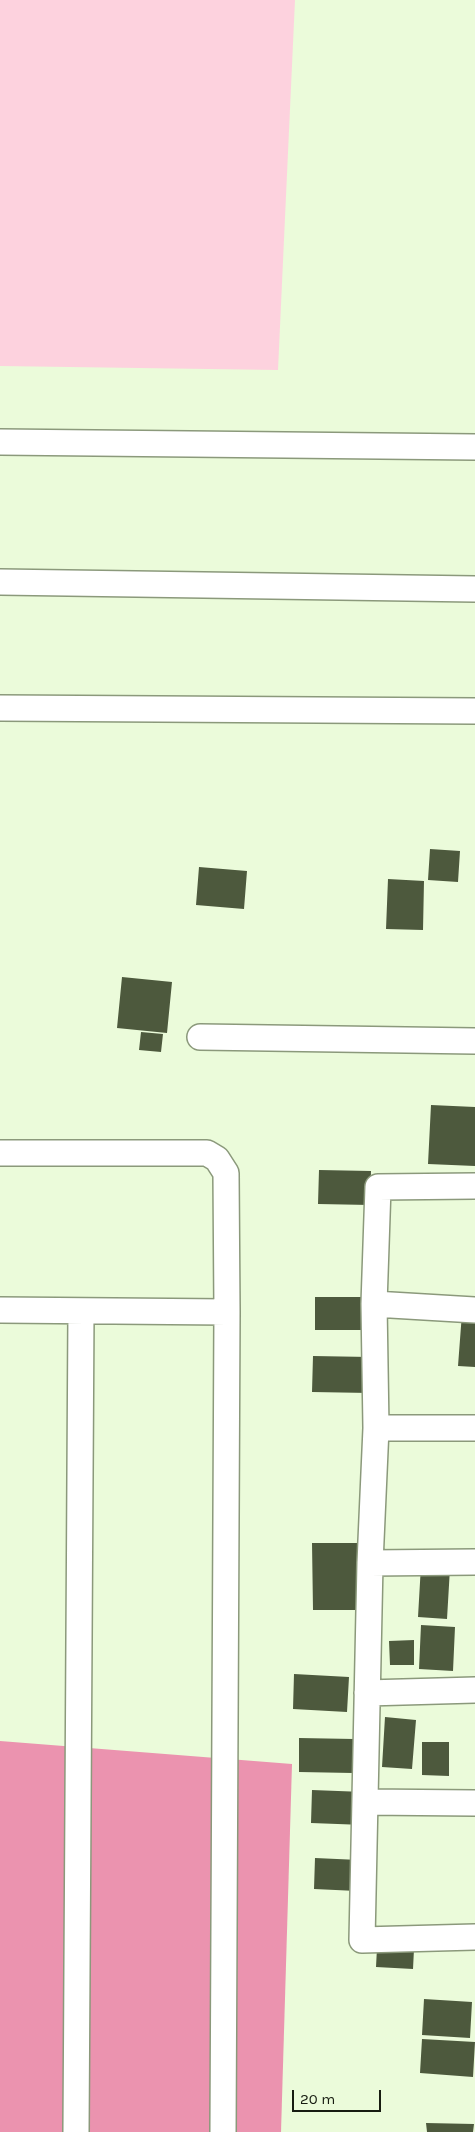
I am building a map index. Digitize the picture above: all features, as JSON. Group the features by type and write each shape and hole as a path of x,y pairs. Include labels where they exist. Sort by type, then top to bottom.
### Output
{"street":[{"path":"0,442 475,446"},
{"path":"0,582 475,589"},
{"path":"0,708 475,712"},
{"path":"200,1037 475,1041"},
{"path":"0,1153 207,1153 217,1158 226,1174 224,2132"},
{"path":"475,1186 378,1188 374,1304 376,1428 370,1563 362,1940 475,1937"},
{"path":"374,1304 475,1310"},
{"path":"0,1310 227,1312"},
{"path":"76,2132 81,1310"},
{"path":"376,1428 475,1428"},
{"path":"370,1563 475,1562"},
{"path":"367,1693 475,1690"},
{"path":"365,1802 475,1803"}],"shaded area":[{"path":"0,0 295,0 278,370 0,366"},
{"path":"0,1741 292,1764 281,2132 0,2132"}],"building":[{"path":"430,849 460,851 458,882 428,880"},
{"path":"199,867 247,871 244,909 196,905"},
{"path":"388,879 424,881 423,930 386,929"},
{"path":"122,977 172,982 167,1033 117,1028"},
{"path":"141,1032 163,1034 161,1052 139,1050"},
{"path":"431,1105 475,1107 475,1166 428,1164"},
{"path":"319,1170 371,1171 370,1205 318,1204"},
{"path":"315,1297 372,1297 372,1330 315,1330"},
{"path":"462,1313 475,1314 475,1367 458,1366"},
{"path":"313,1356 370,1357 370,1393 312,1392"},
{"path":"312,1543 368,1543 369,1610 313,1610"},
{"path":"421,1565 450,1568 447,1619 418,1617"},
{"path":"421,1625 455,1627 453,1671 419,1669"},
{"path":"414,1640 414,1665 390,1665 389,1641"},
{"path":"294,1674 349,1677 347,1712 293,1709"},
{"path":"385,1717 416,1720 412,1769 382,1767"},
{"path":"299,1738 354,1739 353,1773 299,1772"},
{"path":"422,1742 449,1742 449,1776 422,1775"},
{"path":"312,1790 364,1792 364,1825 311,1823"},
{"path":"315,1858 359,1860 357,1891 314,1889"},
{"path":"377,1948 414,1949 413,1969 376,1967"},
{"path":"424,1999 472,2002 470,2038 422,2035"},
{"path":"422,2039 475,2042 473,2077 420,2073"},
{"path":"426,2123 474,2124 473,2132 427,2132"}]}
